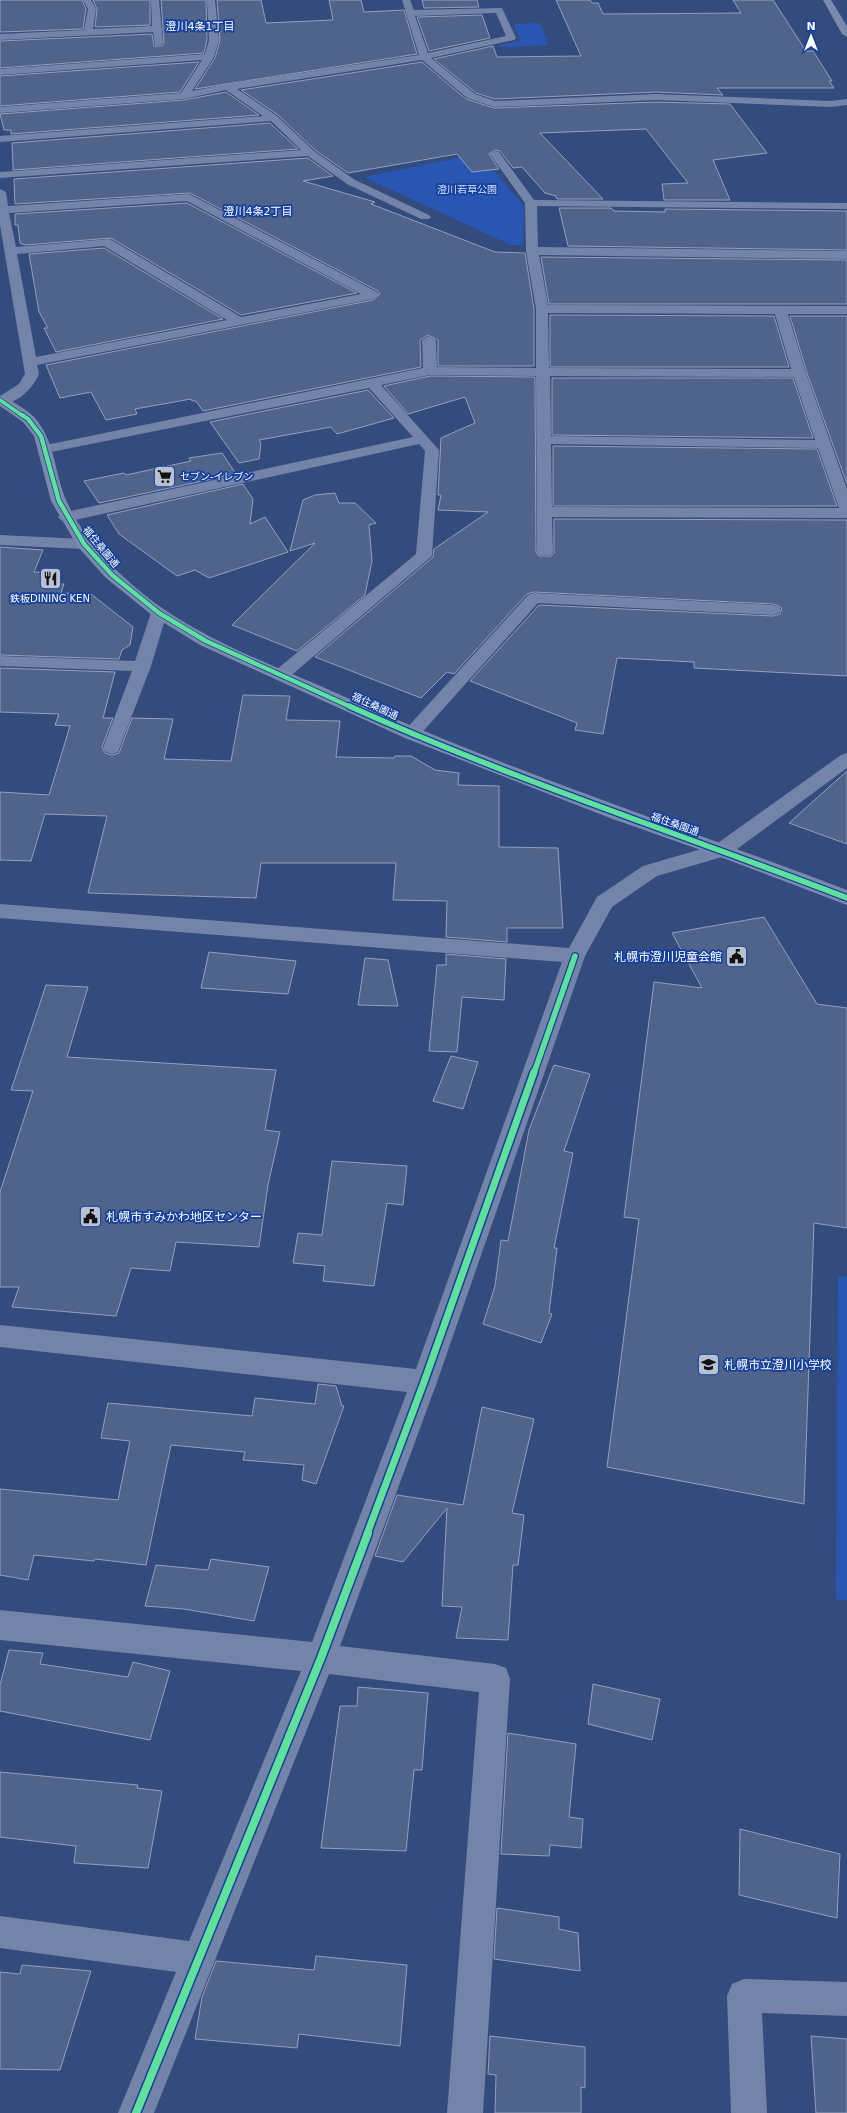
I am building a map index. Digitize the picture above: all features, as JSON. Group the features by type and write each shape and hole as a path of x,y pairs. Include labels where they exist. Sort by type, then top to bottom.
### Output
{"street":[{"path":"87,0 92,9 88,32"},
{"path":"155,0 160,60"},
{"path":"184,96 209,57 214,40 210,0"},
{"path":"406,0 411,12 424,58 471,96 494,104 656,97 831,104 847,102"},
{"path":"828,0 847,34"},
{"path":"0,110 184,96 228,87 424,58 511,38 499,10 411,12"},
{"path":"0,38 157,29"},
{"path":"0,72 209,57"},
{"path":"228,87 274,118 310,153 351,182 425,217"},
{"path":"0,140 274,118"},
{"path":"0,174 310,153"},
{"path":"495,154 531,203 532,251 542,309 545,552"},
{"path":"0,192 32,374 29,382 20,392 1,400"},
{"path":"2,210 189,197 373,296 30,362"},
{"path":"531,203 847,206"},
{"path":"10,251 106,242 239,321"},
{"path":"532,251 847,255"},
{"path":"542,309 847,310"},
{"path":"780,309 799,373 847,510"},
{"path":"428,340 430,371"},
{"path":"46,449 430,371 799,373"},
{"path":"282,674 424,556 432,450 371,382"},
{"name":"福住桑園通","path":"1,400 21,413 35,426 46,449 53,484 66,517 84,544 112,575 159,613 206,641 282,674 411,734 617,814 722,850 847,898"},
{"path":"66,517 423,439"},
{"path":"544,440 823,444"},
{"path":"544,512 847,513"},
{"path":"0,540 84,544"},
{"path":"411,734 534,598 773,610"},
{"path":"112,748 142,666 159,613"},
{"path":"0,661 142,666"},
{"path":"136,2113 200,1959 321,1658 424,1382 575,956 604,902 650,871 722,850 847,759"},
{"path":"0,911 575,956"},
{"path":"0,1336 424,1382"},
{"path":"0,1625 321,1658 495,1679 465,2113"},
{"path":"0,1932 200,1959"},
{"path":"749,2113 744,1996 847,1999"}],"green space":[{"path":"540,23 548,45 500,47 499,45 521,41 514,24"},
{"name":"澄川若草公園","path":"467,156 484,159 524,206 523,245 511,245 364,177"},
{"path":"838,1276 847,1277 847,1601 836,1599"}],"building":[{"path":"0,0 82,0 86,9 83,29 0,32"},
{"path":"93,0 150,0 150,25 95,27 97,9"},
{"path":"161,0 206,0 207,40 204,53 0,68 0,41 152,34 154,46 162,46 164,43"},
{"path":"217,0 261,0 266,23 333,20 329,0 361,0 364,12 404,10 417,54 195,89 215,58 220,40"},
{"path":"422,0 477,0 479,7 424,8"},
{"path":"556,0 590,0 592,3 598,3 603,14 741,13 733,0 773,0 806,51 813,51 832,81 829,81 834,88 717,88 723,95 656,92 495,99 476,93 434,59 493,46 497,57 581,56"},
{"path":"482,15 490,38 429,51 417,17"},
{"path":"199,62 180,92 0,106 0,76"},
{"path":"422,62 466,99 494,108 656,102 730,104 767,153 713,160 730,200 664,200 662,184 688,183 646,129 540,133 603,199 557,199 556,196 545,193 522,167 513,168 500,151 495,150 489,154 499,169 472,172 457,154 348,173 315,150 278,115 241,90"},
{"path":"226,92 259,115 11,134 11,130 4,130 0,114 184,100"},
{"path":"270,123 298,149 13,170 12,143"},
{"path":"308,158 333,176 303,181 375,202 371,204 495,252 525,253 534,309 534,366 438,366 438,340 428,335 420,340 421,367 203,411 196,401 192,401 191,399 135,409 137,414 106,420 91,392 60,398 46,365 373,300 380,294 378,291 190,193 15,204 14,179"},
{"path":"187,203 357,293 241,315 111,238 25,245 20,243 18,225 15,225 15,214"},
{"path":"559,208 611,208 614,211 665,212 665,209 847,211 847,250 568,246"},
{"path":"104,248 223,319 56,352 44,328 48,328 39,312 29,254"},
{"path":"541,257 847,260 847,304 549,304"},
{"path":"550,315 774,316 789,367 550,367"},
{"path":"790,316 847,316 847,484 807,373"},
{"path":"430,376 535,377 536,552 539,556 551,556 554,553 554,519 847,520 847,676 694,668 694,662 617,658 603,734 575,730 577,723 470,681 539,605 773,616 780,614 782,609 773,604 534,592 527,594 454,674 447,672 421,698 315,657 433,557 434,549 488,512 438,510 441,495 438,495 441,438 475,423 465,397 408,414 384,386"},
{"path":"552,378 793,378 813,438 552,435"},
{"path":"368,390 394,418 337,434 331,427 259,440 261,443 259,459 239,463 210,422"},
{"path":"553,446 817,449 837,506 553,506"},
{"path":"222,453 236,474 99,503 84,481 124,473 126,475 191,461 189,458"},
{"path":"243,484 253,499 250,524 265,517 288,552 209,578 195,570 177,576 119,534 107,515"},
{"path":"335,493 339,503 355,503 376,523 369,525 372,561 365,595 297,651 232,625 315,543 290,551 303,500 315,495"},
{"path":"0,547 43,550 34,572 57,573 53,584 64,584 61,593 91,594 133,627 130,645 122,650 119,659 0,655"},
{"path":"0,668 115,672 103,718 113,718 102,747 105,753 112,755 119,753 132,718 173,719 164,759 231,761 243,695 290,696 286,720 340,721 336,757 394,758 395,756 411,756 435,770 459,773 458,785 499,786 499,847 558,848 563,928 507,928 507,942 446,937 447,901 393,900 396,863 261,863 256,898 88,893 107,816 45,814 31,861 0,860 0,792 49,795 70,726 55,725 59,714 0,712"},
{"path":"847,771 847,844 789,823"},
{"path":"764,917 817,1004 847,1008 847,1228 814,1223 804,1504 607,1467 639,1219 624,1217 654,982 702,988 672,933"},
{"path":"209,952 296,961 288,994 201,988"},
{"path":"446,954 506,959 504,1000 462,997 457,1052 429,1051 437,965 446,965"},
{"path":"365,958 388,960 398,1006 358,1005"},
{"path":"46,985 88,987 67,1057 276,1070 265,1130 280,1132 268,1185 259,1247 176,1242 170,1271 131,1268 116,1316 12,1307 19,1287 0,1287 0,1192 33,1091 11,1090"},
{"path":"451,1056 478,1062 463,1109 433,1101"},
{"path":"554,1065 590,1074 564,1151 573,1153 554,1248 557,1248 549,1313 552,1314 541,1343 483,1324 495,1286 501,1240 508,1241 529,1130"},
{"path":"332,1161 407,1166 403,1205 387,1203 374,1286 323,1281 325,1266 293,1263 298,1233 322,1235"},
{"path":"318,1384 336,1386 342,1406 344,1406 316,1484 302,1480 304,1465 243,1460 245,1452 171,1445 146,1565 95,1559 94,1561 34,1555 28,1580 0,1575 0,1489 118,1500 130,1441 101,1438 108,1403 252,1416 255,1398 315,1404"},
{"path":"482,1407 534,1419 512,1513 524,1515 518,1565 513,1565 508,1640 456,1638 462,1607 442,1606 447,1508 403,1562 375,1556 397,1495 463,1505"},
{"path":"211,1559 269,1567 254,1621 184,1609 145,1606 156,1565 208,1570"},
{"path":"9,1650 43,1653 40,1664 128,1677 133,1662 170,1671 150,1740 0,1711 0,1685"},
{"path":"593,1684 660,1699 652,1740 588,1724"},
{"path":"358,1687 428,1693 422,1770 414,1770 406,1851 321,1848 340,1706 357,1706"},
{"path":"508,1733 576,1744 569,1817 583,1819 581,1848 550,1845 549,1856 501,1854"},
{"path":"0,1772 138,1785 137,1788 162,1791 148,1868 74,1863 76,1846 0,1837"},
{"path":"740,1829 840,1854 837,1918 739,1895"},
{"path":"497,1908 559,1917 559,1929 578,1933 580,1971 494,1959"},
{"path":"316,1956 407,1965 400,2046 299,2034 297,2048 195,2039 202,1997 216,1961 314,1970"},
{"path":"22,1965 91,1971 60,2070 0,2069 0,1972 20,1974"},
{"path":"490,2036 585,2047 585,2088 581,2087 581,2113 495,2113 496,2075 488,2074"},
{"path":"811,2036 847,2039 847,2113 816,2113"}],"cycle path":[{"path":"0,400 28,419 41,436 59,501 84,544 112,575 159,613 206,641 411,734 617,814 722,850 847,898"},
{"path":"136,2113 321,1658 424,1382 575,956"}],"place":[{"name":"セブン-イレブン","path":"165,476"},
{"name":"鉄板DINING KEN","path":"50,578"},
{"name":"札幌市澄川児童会館","path":"737,957"},
{"name":"札幌市すみかわ地区センター","path":"90,1217"},
{"name":"札幌市立澄川小学校","path":"709,1365"}],"district":[{"name":"澄川4条1丁目","path":"200,26"},
{"name":"澄川4条2丁目","path":"258,211"}]}
